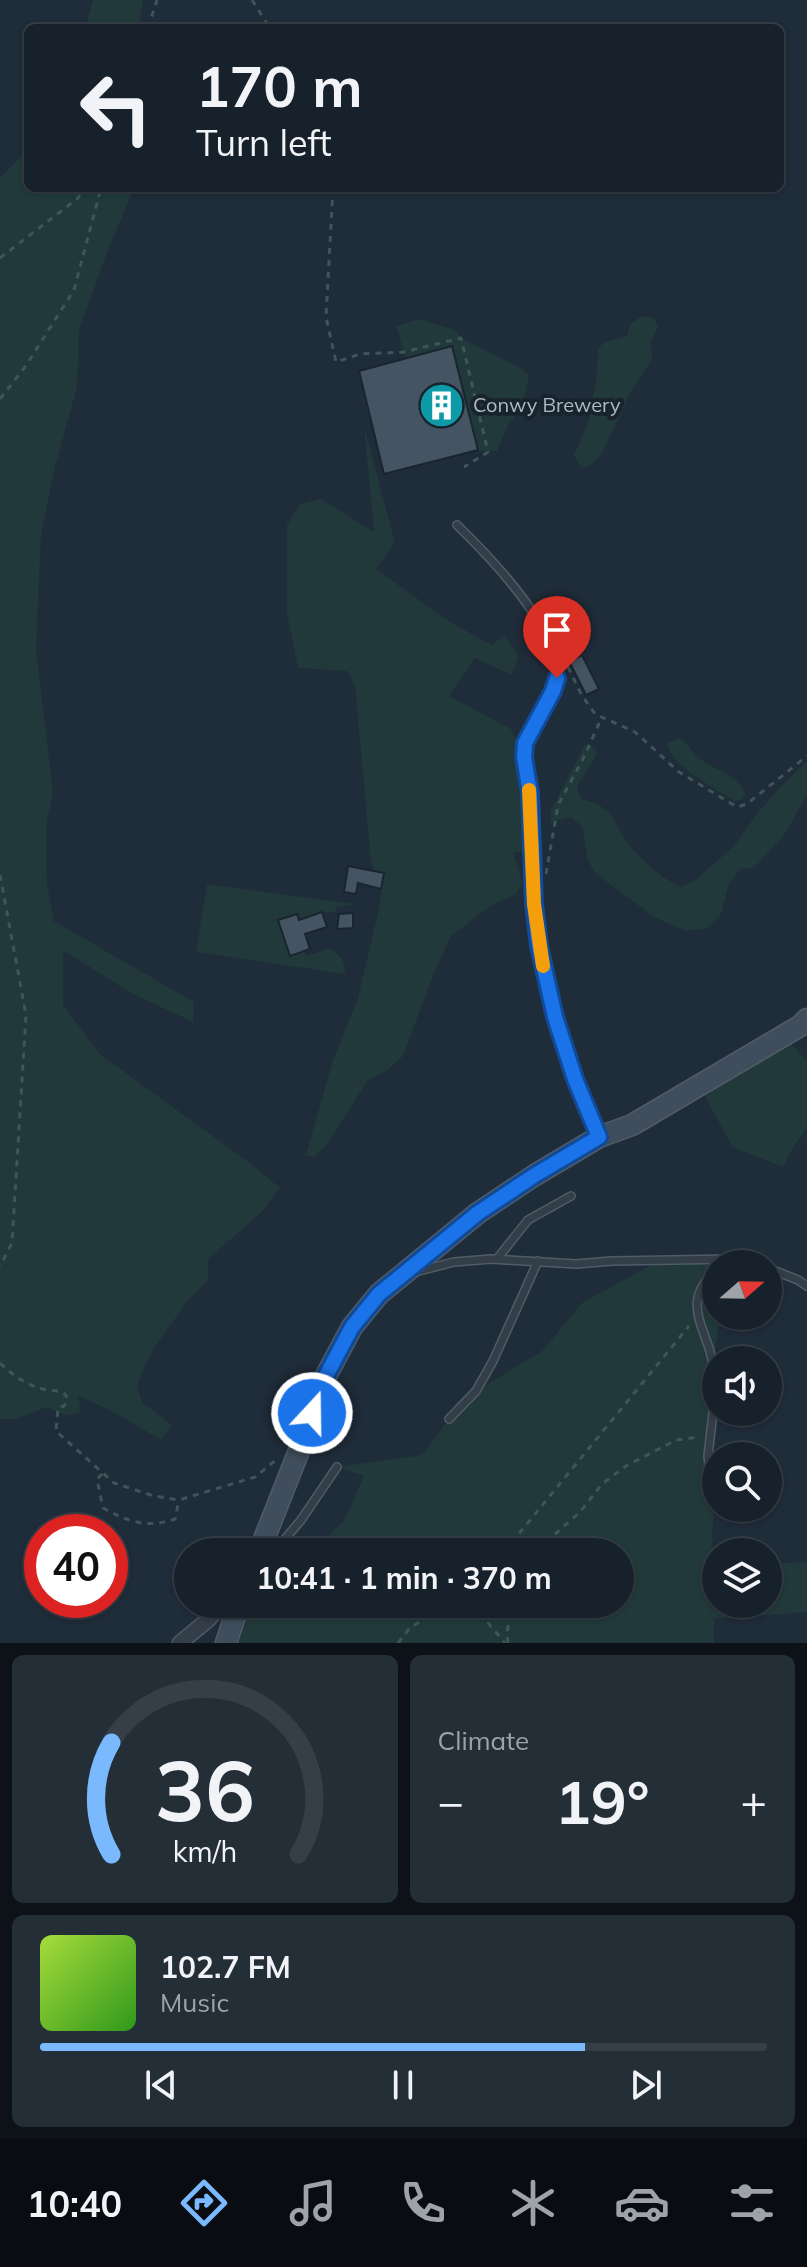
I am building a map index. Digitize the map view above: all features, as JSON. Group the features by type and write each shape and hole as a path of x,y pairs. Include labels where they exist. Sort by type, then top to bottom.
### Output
{"street":[{"path":"265,1538 304,1438 319,1389 352,1327 379,1294 478,1213 535,1175 599,1137 632,1125 807,1019"},
{"path":"180,1643 210,1618"},
{"path":"226,1643 234,1618"}],"lane":[{"path":"457,525 478,545 528,605 557,664 553,691 525,743 533,884 539,946 555,1017 575,1079 599,1137"},
{"path":"497,1259 528,1220 571,1196"},
{"path":"400,1276 454,1262 497,1259 576,1264 702,1260"},
{"path":"449,1419 476,1391 493,1361 538,1261"},
{"path":"782,1274 807,1286"},
{"path":"702,1285 697,1296 697,1316 707,1346"},
{"path":"710,1442 712,1426"},
{"path":"286,1538 337,1467"}],"path":[{"path":"149,24 157,0"},
{"path":"252,0 267,24"},
{"path":"0,258 82,192"},
{"path":"0,399 25,367 74,290 100,192"},
{"path":"333,192 326,317 336,362 360,354 404,352 461,338 488,452 464,467"},
{"path":"564,659 595,714 635,732 679,772 737,807 747,804 807,756"},
{"path":"533,884 544,884 558,805 602,717"},
{"path":"0,875 26,1015 12,1243 0,1266"},
{"path":"515,1538 697,1316"},
{"path":"0,1363 18,1380 66,1395 64,1406 58,1408 56,1431 114,1483 154,1496 179,1500 255,1477 279,1457"},
{"path":"551,1538 580,1512 602,1484 626,1466 676,1440 711,1435"},
{"path":"103,1473 97,1479 103,1508 127,1521 161,1524 175,1519 179,1500"},
{"path":"398,1643 409,1629 425,1618"},
{"path":"484,1618 506,1643"},
{"path":"506,1643 509,1618"}],"green space":[{"path":"93,0 143,0 139,24 86,24"},
{"path":"24,153 24,192 132,192 79,330 77,387 55,467 41,536 36,649 53,792 46,826 47,883 54,921 194,1002 193,1022 129,992 63,950 63,1005 101,1055 280,1188 262,1212 208,1259 208,1281 189,1299 152,1351 137,1385 142,1402 172,1425 161,1440 78,1395 81,1412 68,1416 47,1407 16,1419 0,1419 0,178"},
{"path":"642,316 654,318 658,327 651,342 652,360 630,393 603,452 591,465 581,468 574,455 589,420 598,349 604,342 627,336 630,324"},
{"path":"419,319 455,330 461,338 529,375 522,408 508,425 497,451 478,451 453,346 406,359 396,326"},
{"path":"364,425 395,543 376,569 450,622 492,645 504,635 519,656 512,675 475,658 449,696 511,729 524,757 532,850 513,853 523,884 515,895 493,904 451,936 403,1056 388,1070 368,1080 328,1143 314,1157 306,1155 332,1063 358,998 384,873 374,870 371,862 355,686 347,671 298,668 287,612 287,525 300,504 321,499 374,532"},
{"path":"679,738 698,757 737,781 745,794 742,800 734,801 694,776 676,760 667,743"},
{"path":"585,745 594,747 597,752 577,786 581,799 607,811 641,858 680,887 693,882 734,846 778,789 807,761 807,795 783,837 754,868 741,868 729,884 721,914 707,928 685,931 654,917 595,873 588,861 582,827 571,817 551,822 551,810"},
{"path":"207,884 354,904 337,907 335,912 322,912 299,920 297,914 278,921 290,955 304,951 307,956 330,948 342,959 345,974 196,952"},
{"path":"789,1041 807,1061 807,1129 783,1167 732,1147 705,1096"},
{"path":"702,1259 702,1330 718,1330 716,1346 702,1346 702,1426 711,1426 710,1442 702,1442 702,1522 713,1522 712,1538 702,1538 702,1618 727,1618 714,1619 714,1643 226,1643 232,1626 241,1618 634,1618 634,1538 326,1538 344,1521 364,1476 337,1467 422,1455 449,1419 476,1391 542,1351 582,1303 660,1260"},
{"path":"807,1562 807,1612 782,1614 782,1563"}],"building":[{"path":"452,346 478,450 384,474 359,371"},
{"path":"582,655 599,689 586,695 569,661"},
{"path":"348,866 384,873 381,889 358,883 356,894 344,892"},
{"path":"322,912 327,927 305,934 310,949 290,956 278,920 297,914 299,920"},
{"path":"353,913 353,928 337,929 339,914"}],"slow traffic":[{"path":"529,790 534,904 543,966"}],"place":[{"name":"Conwy Brewery","path":"442,405"}],"route":[{"path":"312,1413 319,1389 352,1327 379,1294 478,1213 599,1137 575,1079 555,1017 539,946 534,904 525,743 557,678"}]}
